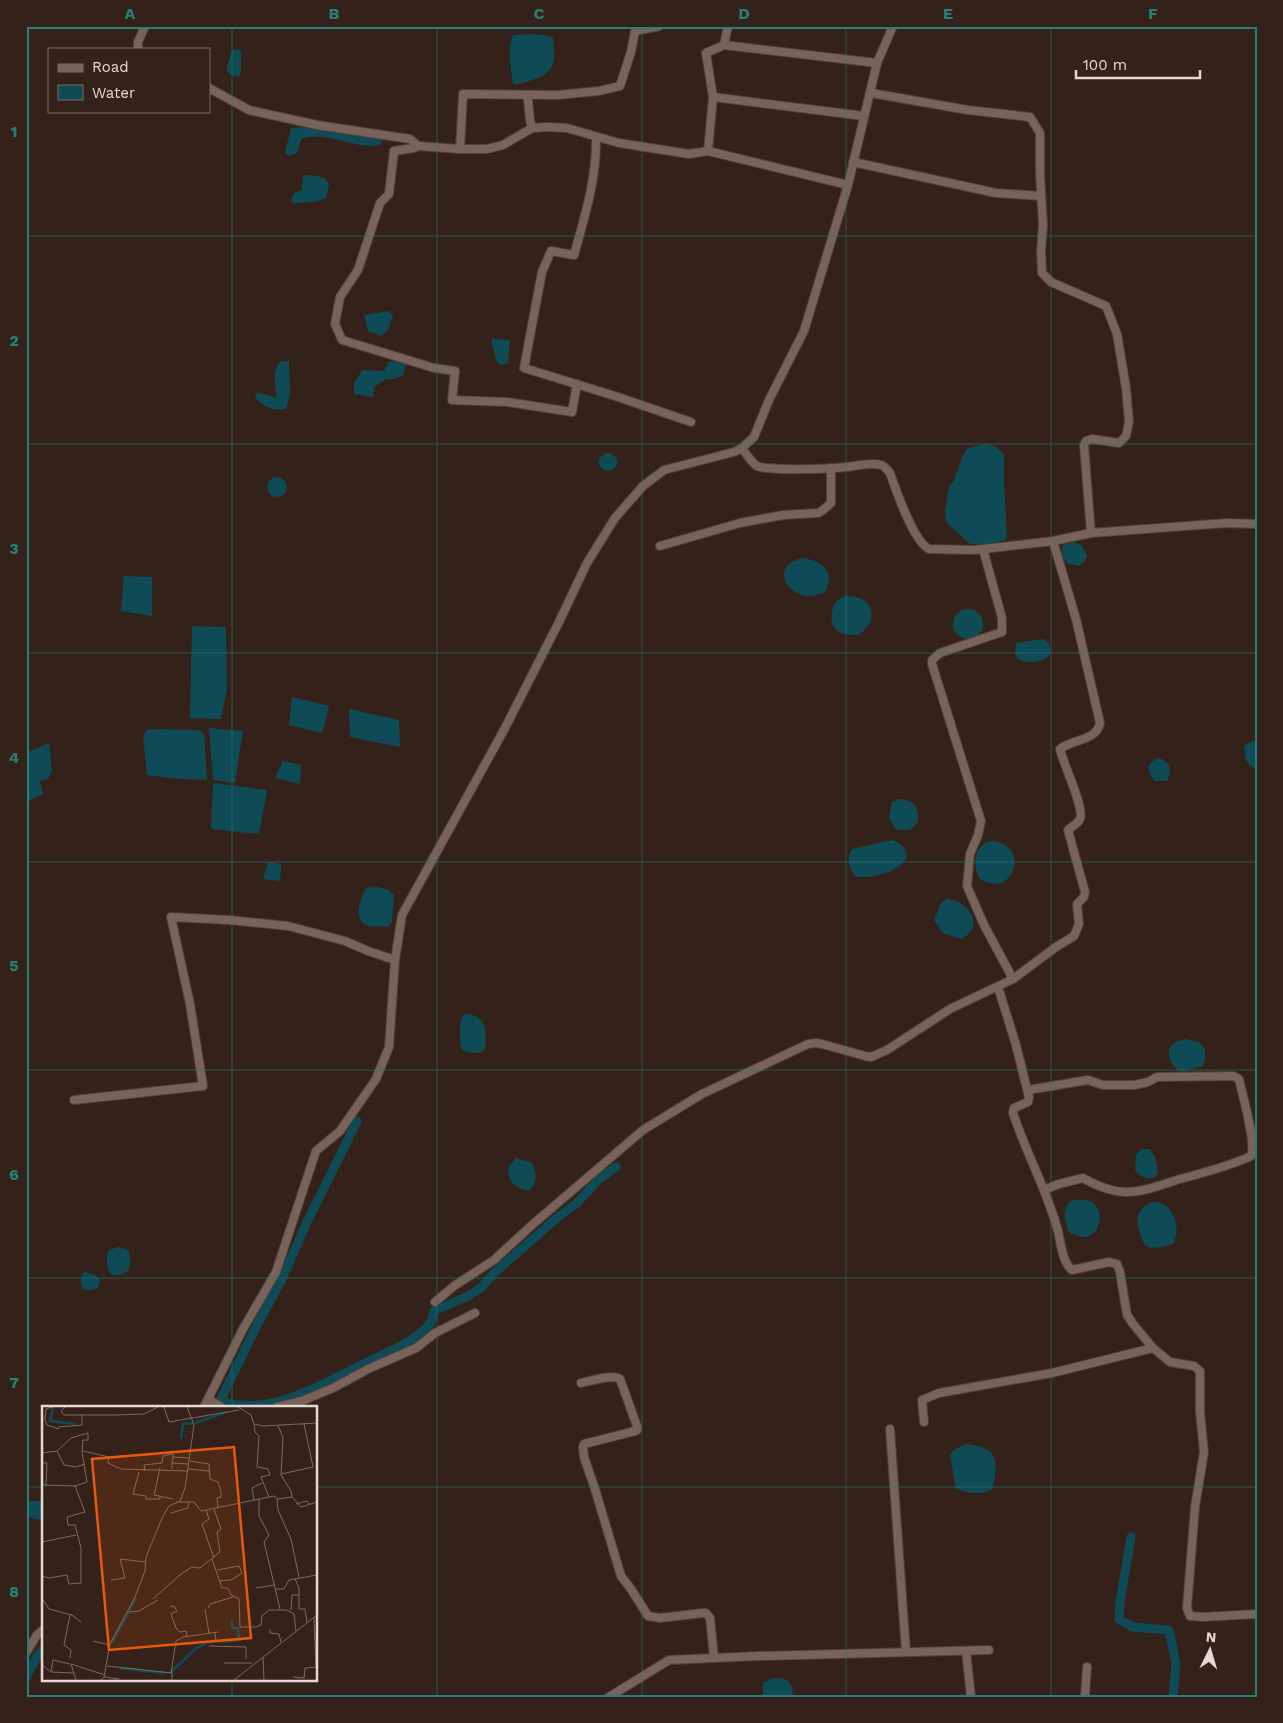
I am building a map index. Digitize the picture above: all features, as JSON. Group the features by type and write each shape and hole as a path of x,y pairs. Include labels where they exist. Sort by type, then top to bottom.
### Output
{"street":[{"path":"138,48 138,42 145,26"},
{"path":"460,149 463,94 557,95 599,91 620,86 631,52 635,31 659,26"},
{"path":"724,45 728,26"},
{"path":"204,1406 243,1329 276,1272 316,1151 340,1131 376,1079 389,1046 395,960 402,915 505,728 560,622 586,563 615,518 643,486 664,470 745,451 754,438 769,400 804,331 848,185 878,63 893,26"},
{"path":"708,151 713,97 706,53 724,45 878,63"},
{"path":"210,89 249,110 317,126 410,140 418,146"},
{"path":"871,93 968,110 1030,117 1040,133 1040,196 1043,225 1042,273 1051,282 1106,306 1117,334 1126,388 1129,422 1126,436 1120,443 1092,439 1086,441 1084,445 1091,533"},
{"path":"526,96 530,106 529,120 532,128"},
{"path":"713,97 864,116"},
{"path":"577,384 572,412 507,402 452,400 455,371 434,368 342,340 335,324 340,298 358,270 380,203 389,194 394,151 418,146 460,149 486,148 503,145 532,128 567,128 619,143 688,154 708,151 848,185"},
{"path":"596,136 590,198 574,255 551,251 542,272 524,368 641,404 691,422"},
{"path":"853,162 996,193 1040,196"},
{"path":"745,451 755,465 765,468 831,468 867,464 881,465 890,473 916,536 924,547 929,549 983,549 1091,533 1227,524 1257,524"},
{"path":"660,546 740,523 823,510 831,503 831,468"},
{"path":"435,1302 454,1286 494,1260 643,1130 702,1094 808,1044 822,1044 865,1056 876,1055 887,1050 950,1009 1013,979 1074,936 1079,924 1077,904 1084,897 1085,892 1068,830 1080,820 1081,815 1080,804 1060,749 1093,735 1099,728 1100,723 1076,618 1053,540"},
{"path":"983,549 1002,618 1002,632 940,652 932,660 932,664 981,822 970,854 966,886 984,926 1013,979"},
{"path":"74,1100 203,1086 190,1004 171,917 288,926 345,941 395,960"},
{"path":"998,987 1029,1097 1028,1102 1014,1108 1013,1111 1029,1157 1052,1212 1065,1260 1069,1268 1076,1270 1109,1262 1117,1264 1127,1315 1133,1324 1154,1348 1170,1362 1196,1366 1201,1374 1200,1412 1204,1452 1195,1507 1187,1608 1190,1616 1257,1614"},
{"path":"1028,1090 1088,1080 1103,1085 1134,1085 1148,1082 1157,1077 1233,1076 1239,1079 1251,1134 1253,1151 1251,1156 1222,1167 1136,1192 1115,1191 1083,1178 1044,1190"},
{"path":"281,1406 302,1401 333,1388 368,1369 416,1348 435,1333 475,1313"},
{"path":"924,1422 922,1401 939,1393 1052,1373 1154,1348"},
{"path":"581,1383 610,1376 618,1377 637,1426 637,1430 584,1444 583,1447 584,1457 621,1576 648,1616 660,1618 703,1613 709,1615 714,1658"},
{"path":"208,1399 219,1406"},
{"path":"890,1429 906,1652"},
{"path":"26,1653 42,1631"},
{"path":"609,1697 670,1660 989,1650"},
{"path":"966,1651 971,1697"},
{"path":"1086,1697 1087,1667"}],"water":[{"path":"534,34 553,38 553,65 546,74 540,77 521,84 513,84 510,53 513,35"},
{"path":"238,49 241,51 239,77 231,75 226,70 232,50"},
{"path":"300,127 374,137 382,139 381,145 369,146 326,137 309,137 301,139 297,153 288,156 285,152 291,128"},
{"path":"303,175 318,176 326,179 329,185 326,198 318,201 293,204 291,201 294,193 302,190"},
{"path":"389,311 393,316 388,330 381,336 368,331 364,315"},
{"path":"491,339 510,340 508,363 500,365 496,360"},
{"path":"281,361 289,361 290,394 286,409 277,410 266,406 255,398 257,392 277,398 275,374"},
{"path":"397,361 406,364 403,375 394,379 386,379 374,387 373,397 354,394 354,384 362,370 384,371 388,362"},
{"path":"986,444 994,446 1004,454 1007,539 994,544 970,544 946,522 945,512 949,487 968,448"},
{"path":"604,453 612,453 617,458 615,469 604,471 599,466 599,458"},
{"path":"277,477 284,480 287,487 284,494 277,497 270,494 267,487 270,480"},
{"path":"1074,542 1082,546 1087,555 1085,561 1079,566 1067,563 1061,553 1063,545"},
{"path":"802,558 818,562 826,569 829,578 824,592 812,596 802,595 794,591 787,584 784,577 785,570 791,563"},
{"path":"124,576 152,577 152,616 121,611"},
{"path":"846,596 863,599 871,609 870,622 859,635 839,632 833,626 832,614 834,606 838,600"},
{"path":"968,609 979,613 983,624 979,635 968,639 957,635 953,624 957,613"},
{"path":"192,626 226,627 227,689 221,719 190,718"},
{"path":"1044,639 1051,651 1044,659 1030,662 1017,658 1015,652 1016,643"},
{"path":"292,697 329,706 322,733 289,725"},
{"path":"349,709 399,720 400,747 350,737"},
{"path":"209,728 243,731 235,783 213,780"},
{"path":"148,729 200,730 204,735 207,780 147,775 143,735"},
{"path":"1252,741 1257,741 1257,768 1251,767 1246,760 1244,746"},
{"path":"49,743 52,771 48,779 40,781 43,794 26,802 26,753"},
{"path":"1158,758 1165,761 1169,766 1170,773 1167,781 1155,781 1150,774 1149,765"},
{"path":"283,761 301,765 300,784 275,778"},
{"path":"213,783 267,790 259,834 211,829"},
{"path":"900,799 915,805 918,812 918,822 910,830 896,830 889,818 892,802"},
{"path":"892,840 904,848 907,856 899,866 877,875 868,877 855,876 849,863 852,849"},
{"path":"990,841 999,842 1006,846 1014,858 1015,865 1012,872 1000,884 989,883 980,879 977,874 975,862 977,852 984,844"},
{"path":"268,862 281,864 280,881 263,879"},
{"path":"378,887 389,890 394,895 392,922 389,927 369,926 361,920 359,915 360,904 366,888"},
{"path":"947,899 962,904 972,915 972,928 961,939 943,933 934,920 941,903"},
{"path":"464,1014 477,1017 484,1025 486,1036 485,1049 481,1053 467,1052 461,1049 460,1026"},
{"path":"1184,1039 1196,1041 1203,1046 1205,1059 1203,1066 1184,1071 1177,1070 1173,1065 1169,1056 1170,1048 1173,1044"},
{"path":"1142,1149 1149,1149 1155,1156 1158,1173 1155,1177 1144,1177 1135,1170 1136,1154"},
{"path":"516,1158 532,1163 534,1167 535,1182 528,1191 513,1184 509,1177 508,1168"},
{"path":"1072,1200 1087,1200 1096,1206 1100,1216 1099,1222 1095,1232 1091,1235 1083,1237 1070,1233 1066,1224 1065,1211"},
{"path":"1153,1202 1166,1206 1174,1217 1176,1238 1173,1244 1151,1248 1143,1242 1138,1225 1138,1216 1141,1209"},
{"path":"117,1247 126,1249 129,1252 130,1262 128,1271 116,1275 109,1272 107,1257 108,1251"},
{"path":"84,1272 93,1274 100,1280 98,1288 83,1289 81,1280"},
{"path":"966,1444 984,1448 993,1456 996,1473 992,1489 979,1493 970,1493 956,1489 950,1455 954,1450"},
{"path":"30,1501 42,1501 42,1520 34,1519 26,1515 26,1506"},
{"path":"773,1678 789,1682 792,1687 793,1697 763,1697 763,1683"}],"waterway":[{"path":"218,1405 282,1279 307,1222 357,1121"},
{"path":"220,1401 239,1405 252,1405 265,1404 293,1397 314,1389 403,1345 429,1325 434,1311 468,1296 482,1287 494,1273 577,1203 598,1180 616,1167"},
{"path":"1131,1537 1119,1619 1132,1627 1169,1630 1176,1664 1173,1697"},
{"path":"26,1677 42,1650"}]}
